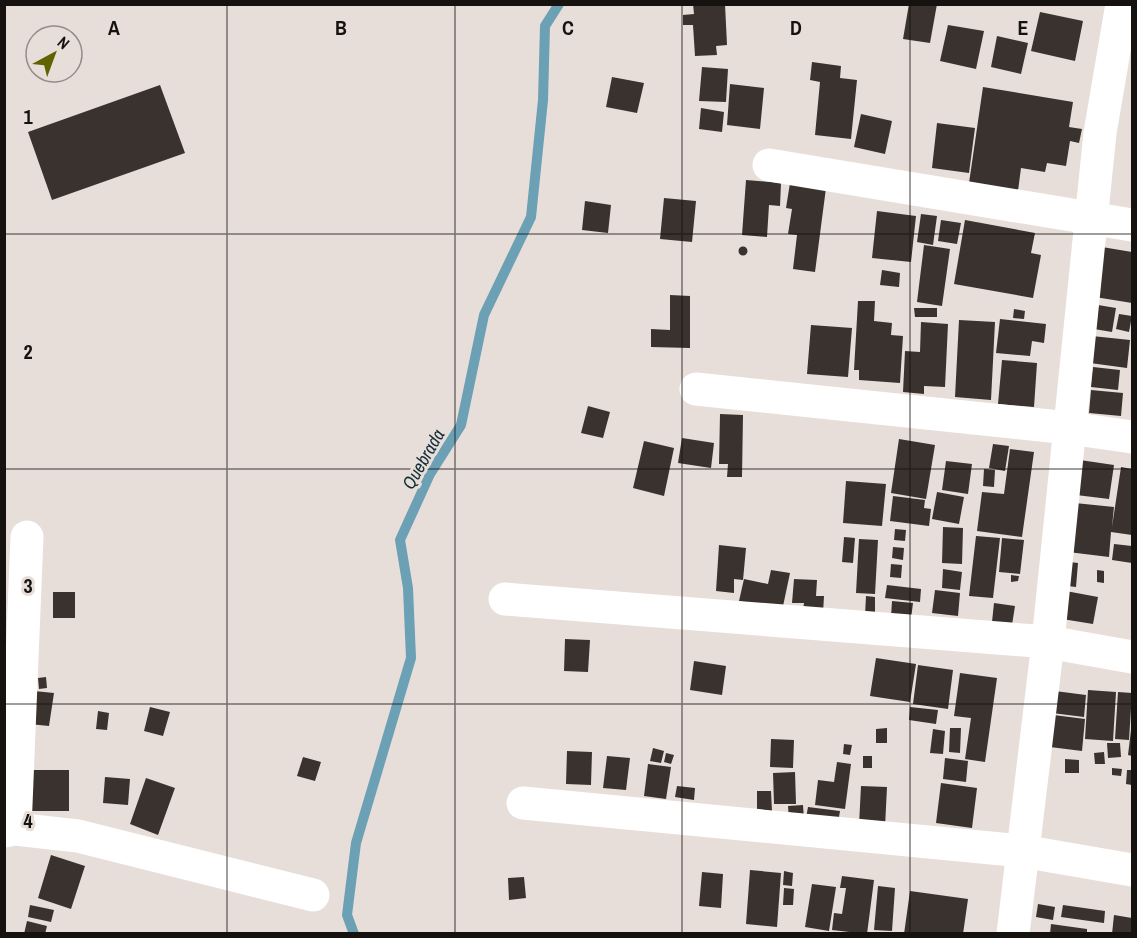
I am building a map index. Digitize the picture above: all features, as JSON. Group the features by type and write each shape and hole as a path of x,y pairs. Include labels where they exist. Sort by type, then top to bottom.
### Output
{"street":[{"path":"1014,933 1048,642 1090,219 1100,133 1122,4"},
{"path":"769,165 1132,225"},
{"path":"696,389 1069,428 1132,437"},
{"path":"27,537 10,830 78,836 313,895"},
{"path":"504,599 1048,642 1132,657"},
{"path":"523,803 1022,851 1132,870"}],"building":[{"path":"693,4 725,4 727,45 716,46 717,55 695,56 693,25 683,25 683,15 694,14"},
{"path":"909,4 937,4 930,43 903,39"},
{"path":"1040,12 1083,21 1075,61 1031,51"},
{"path":"948,25 984,31 976,69 940,61"},
{"path":"997,36 1028,43 1021,74 991,67"},
{"path":"812,62 841,66 840,78 857,80 851,139 815,135 820,82 810,80"},
{"path":"702,67 728,69 726,102 699,101"},
{"path":"612,77 644,83 637,113 606,107"},
{"path":"730,84 764,88 760,129 727,125"},
{"path":"160,85 185,153 52,200 28,132"},
{"path":"983,87 1073,102 1069,127 1082,129 1079,143 1070,141 1066,166 1047,163 1045,172 1021,168 1018,191 969,183"},
{"path":"701,108 724,112 722,132 699,129"},
{"path":"861,114 892,121 885,154 854,147"},
{"path":"937,123 975,128 969,173 932,168"},
{"path":"746,180 781,183 780,206 769,205 767,237 742,235"},
{"path":"790,183 826,188 815,272 793,269 797,235 788,234 792,209 786,208"},
{"path":"664,198 696,201 692,242 660,239"},
{"path":"585,201 611,205 608,233 582,230"},
{"path":"877,211 916,216 911,262 872,258"},
{"path":"921,214 937,216 933,245 917,242"},
{"path":"941,220 961,223 957,244 938,241"},
{"path":"965,220 1035,233 1031,253 1041,255 1033,298 954,284"},
{"path":"924,245 950,249 942,306 917,302"},
{"path":"743,247 747,251 743,255 739,251"},
{"path":"1102,247 1132,252 1132,303 1095,297"},
{"path":"882,270 900,273 899,287 880,285"},
{"path":"670,295 690,296 690,348 651,347 651,329 670,330"},
{"path":"858,301 875,301 874,321 892,323 891,335 903,336 900,383 859,380 859,370 854,370"},
{"path":"1098,305 1116,308 1112,332 1094,329"},
{"path":"914,308 937,308 937,317 915,317"},
{"path":"1014,309 1025,311 1024,319 1013,318"},
{"path":"1119,314 1132,316 1129,332 1116,329"},
{"path":"1000,319 1046,324 1044,343 1032,341 1030,356 996,353"},
{"path":"959,320 995,322 991,400 955,397"},
{"path":"921,322 948,324 945,387 924,386 924,394 903,392 905,351 920,352"},
{"path":"811,325 852,328 848,377 807,374"},
{"path":"1092,336 1130,340 1127,368 1090,363"},
{"path":"1002,360 1037,363 1034,407 998,404"},
{"path":"1093,367 1120,370 1118,390 1091,387"},
{"path":"1091,390 1123,393 1121,416 1089,413"},
{"path":"588,406 610,412 603,438 581,433"},
{"path":"720,414 743,415 742,477 727,477 728,464 719,464"},
{"path":"682,438 714,443 711,468 678,463"},
{"path":"899,439 935,445 926,499 891,493"},
{"path":"644,441 674,448 664,496 633,488"},
{"path":"993,444 1009,446 1005,471 989,468"},
{"path":"1010,449 1034,452 1022,537 977,531 982,492 1004,494"},
{"path":"1073,459 1114,465 1109,499 1068,494"},
{"path":"946,461 972,464 968,494 942,490"},
{"path":"1121,467 1132,469 1132,535 1111,532 1109,557 1060,551 1065,502 1114,507 1112,527"},
{"path":"984,469 995,470 994,487 983,486"},
{"path":"846,481 886,484 882,526 843,523"},
{"path":"937,492 964,497 959,524 932,519"},
{"path":"893,496 925,500 924,508 931,509 929,526 890,521"},
{"path":"943,527 963,528 962,564 942,563"},
{"path":"895,529 906,530 905,541 894,540"},
{"path":"976,536 1000,538 993,598 969,596"},
{"path":"844,537 855,538 853,563 842,562"},
{"path":"1002,538 1024,540 1020,574 999,572"},
{"path":"859,539 878,540 875,594 856,593"},
{"path":"1114,544 1132,546 1132,563 1112,560"},
{"path":"719,545 746,548 743,580 734,579 734,593 716,591"},
{"path":"893,547 904,548 903,560 892,558"},
{"path":"1061,561 1078,563 1076,587 1059,585"},
{"path":"891,564 902,565 901,578 890,577"},
{"path":"943,569 962,572 960,590 942,588"},
{"path":"771,570 790,573 782,611 739,601 744,579 768,584"},
{"path":"1097,570 1104,571 1104,583 1097,582"},
{"path":"1011,575 1019,576 1018,581 1011,582"},
{"path":"794,579 817,580 816,596 824,596 823,613 803,611 804,603 792,603"},
{"path":"887,585 921,589 920,602 885,598"},
{"path":"1055,589 1098,597 1093,624 1050,617"},
{"path":"935,590 960,593 958,616 932,613"},
{"path":"53,592 75,592 75,618 53,618"},
{"path":"866,596 875,597 875,616 865,615"},
{"path":"892,601 913,603 911,619 891,617"},
{"path":"994,603 1015,606 1012,625 992,622"},
{"path":"565,639 590,640 588,672 564,671"},
{"path":"876,658 916,664 910,702 870,696"},
{"path":"694,661 726,666 722,695 690,690"},
{"path":"918,665 953,670 948,709 913,704"},
{"path":"960,673 997,678 985,762 965,759 971,718 954,716"},
{"path":"46,677 47,688 39,689 38,678"},
{"path":"1047,690 1086,695 1084,717 1044,712"},
{"path":"1088,690 1116,692 1113,741 1085,739"},
{"path":"34,691 54,693 49,726 29,724"},
{"path":"1118,692 1132,693 1129,740 1115,739"},
{"path":"150,707 170,712 163,736 144,731"},
{"path":"910,707 938,710 936,724 909,720"},
{"path":"98,711 109,713 107,730 96,729"},
{"path":"1038,713 1085,719 1082,751 1034,745"},
{"path":"887,728 887,743 876,743 876,729"},
{"path":"950,728 961,728 960,753 949,752"},
{"path":"933,729 945,731 943,754 930,753"},
{"path":"1132,730 1132,756 1128,755"},
{"path":"771,739 794,740 793,768 770,767"},
{"path":"1107,743 1120,743 1121,757 1108,758"},
{"path":"844,744 852,745 850,755 843,754"},
{"path":"653,748 664,751 661,763 650,761"},
{"path":"567,751 592,752 591,785 566,784"},
{"path":"1104,752 1105,764 1095,764 1094,753"},
{"path":"666,753 674,755 671,764 664,762"},
{"path":"607,756 630,758 626,790 603,788"},
{"path":"863,756 872,756 872,768 863,768"},
{"path":"303,757 321,762 315,781 297,776"},
{"path":"945,758 968,761 966,782 943,779"},
{"path":"1065,759 1079,760 1079,773 1065,773"},
{"path":"837,762 851,764 845,809 815,805 818,780 834,782"},
{"path":"648,764 671,767 666,799 644,796"},
{"path":"1112,768 1122,769 1121,776 1112,775"},
{"path":"31,770 69,770 69,811 32,811"},
{"path":"1127,770 1132,770 1132,785 1126,784"},
{"path":"795,772 796,804 774,804 773,773"},
{"path":"105,777 130,779 128,805 103,803"},
{"path":"146,778 175,788 158,835 130,824"},
{"path":"941,783 977,788 972,828 936,823"},
{"path":"677,786 695,788 694,800 675,797"},
{"path":"861,786 887,787 885,827 859,825"},
{"path":"757,791 771,791 772,811 757,811"},
{"path":"803,805 804,819 789,820 788,806"},
{"path":"808,807 840,811 838,823 806,818"},
{"path":"51,855 85,866 71,909 38,898"},
{"path":"750,870 781,873 777,927 746,924"},
{"path":"784,871 793,873 792,886 783,885"},
{"path":"702,872 723,874 721,908 699,906"},
{"path":"842,876 874,880 867,934 832,930 834,913 842,914 846,888 840,888"},
{"path":"524,877 526,898 509,900 508,878"},
{"path":"812,884 836,887 829,931 805,927"},
{"path":"878,886 895,888 892,931 874,930"},
{"path":"784,888 794,889 793,905 783,905"},
{"path":"910,891 968,899 963,934 904,934"},
{"path":"1038,904 1055,907 1053,920 1036,917"},
{"path":"30,905 54,910 51,922 28,917"},
{"path":"1063,905 1105,911 1104,923 1061,917"},
{"path":"1114,915 1132,918 1132,934 1112,934"},
{"path":"27,921 47,926 45,934 24,934"},
{"path":"1051,924 1087,929 1087,934 1050,934"}],"waterway":[{"name":"Quebrada","path":"354,934 347,915 356,843 411,658 408,588 400,540 430,474 461,425 484,315 531,217 543,100 545,26 559,4"}]}
